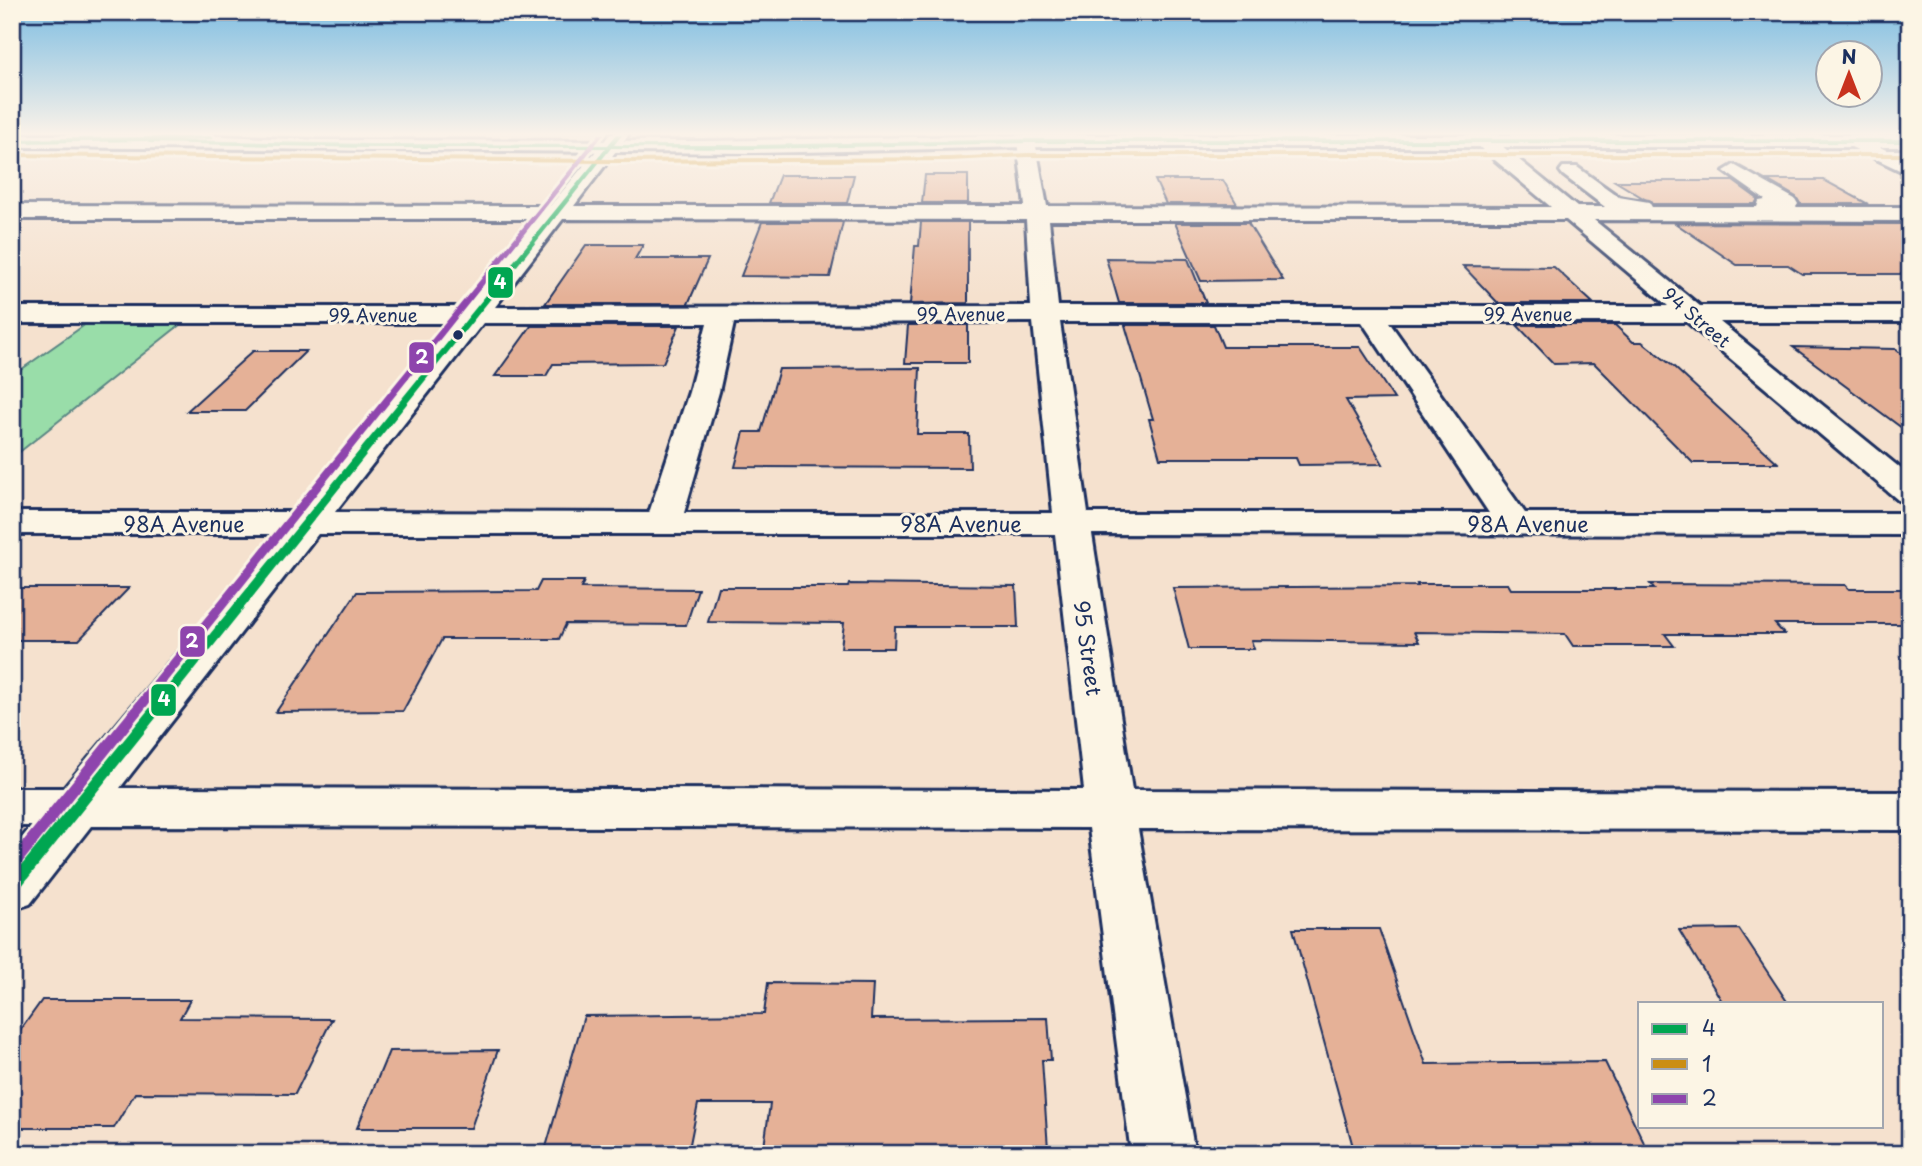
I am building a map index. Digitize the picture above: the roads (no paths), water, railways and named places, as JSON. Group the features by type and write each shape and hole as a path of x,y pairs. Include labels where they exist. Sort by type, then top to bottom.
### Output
{"street":[{"path":"12,888 576,188"},
{"name":"95 Street","path":"1033,188 1045,313 1072,524 1111,810 1163,1154"},
{"name":"94 Street","path":"1542,188 1910,493"},
{"path":"1593,188 1606,198 1627,206 1787,204 1762,188"},
{"path":"12,212 1910,214"},
{"path":"1369,313 1514,523"},
{"path":"664,522 704,392 722,314"},
{"name":"99 Avenue","path":"12,315 1910,314"},
{"name":"98A Avenue","path":"12,523 1910,524"},
{"path":"12,807 1910,811"}]}
